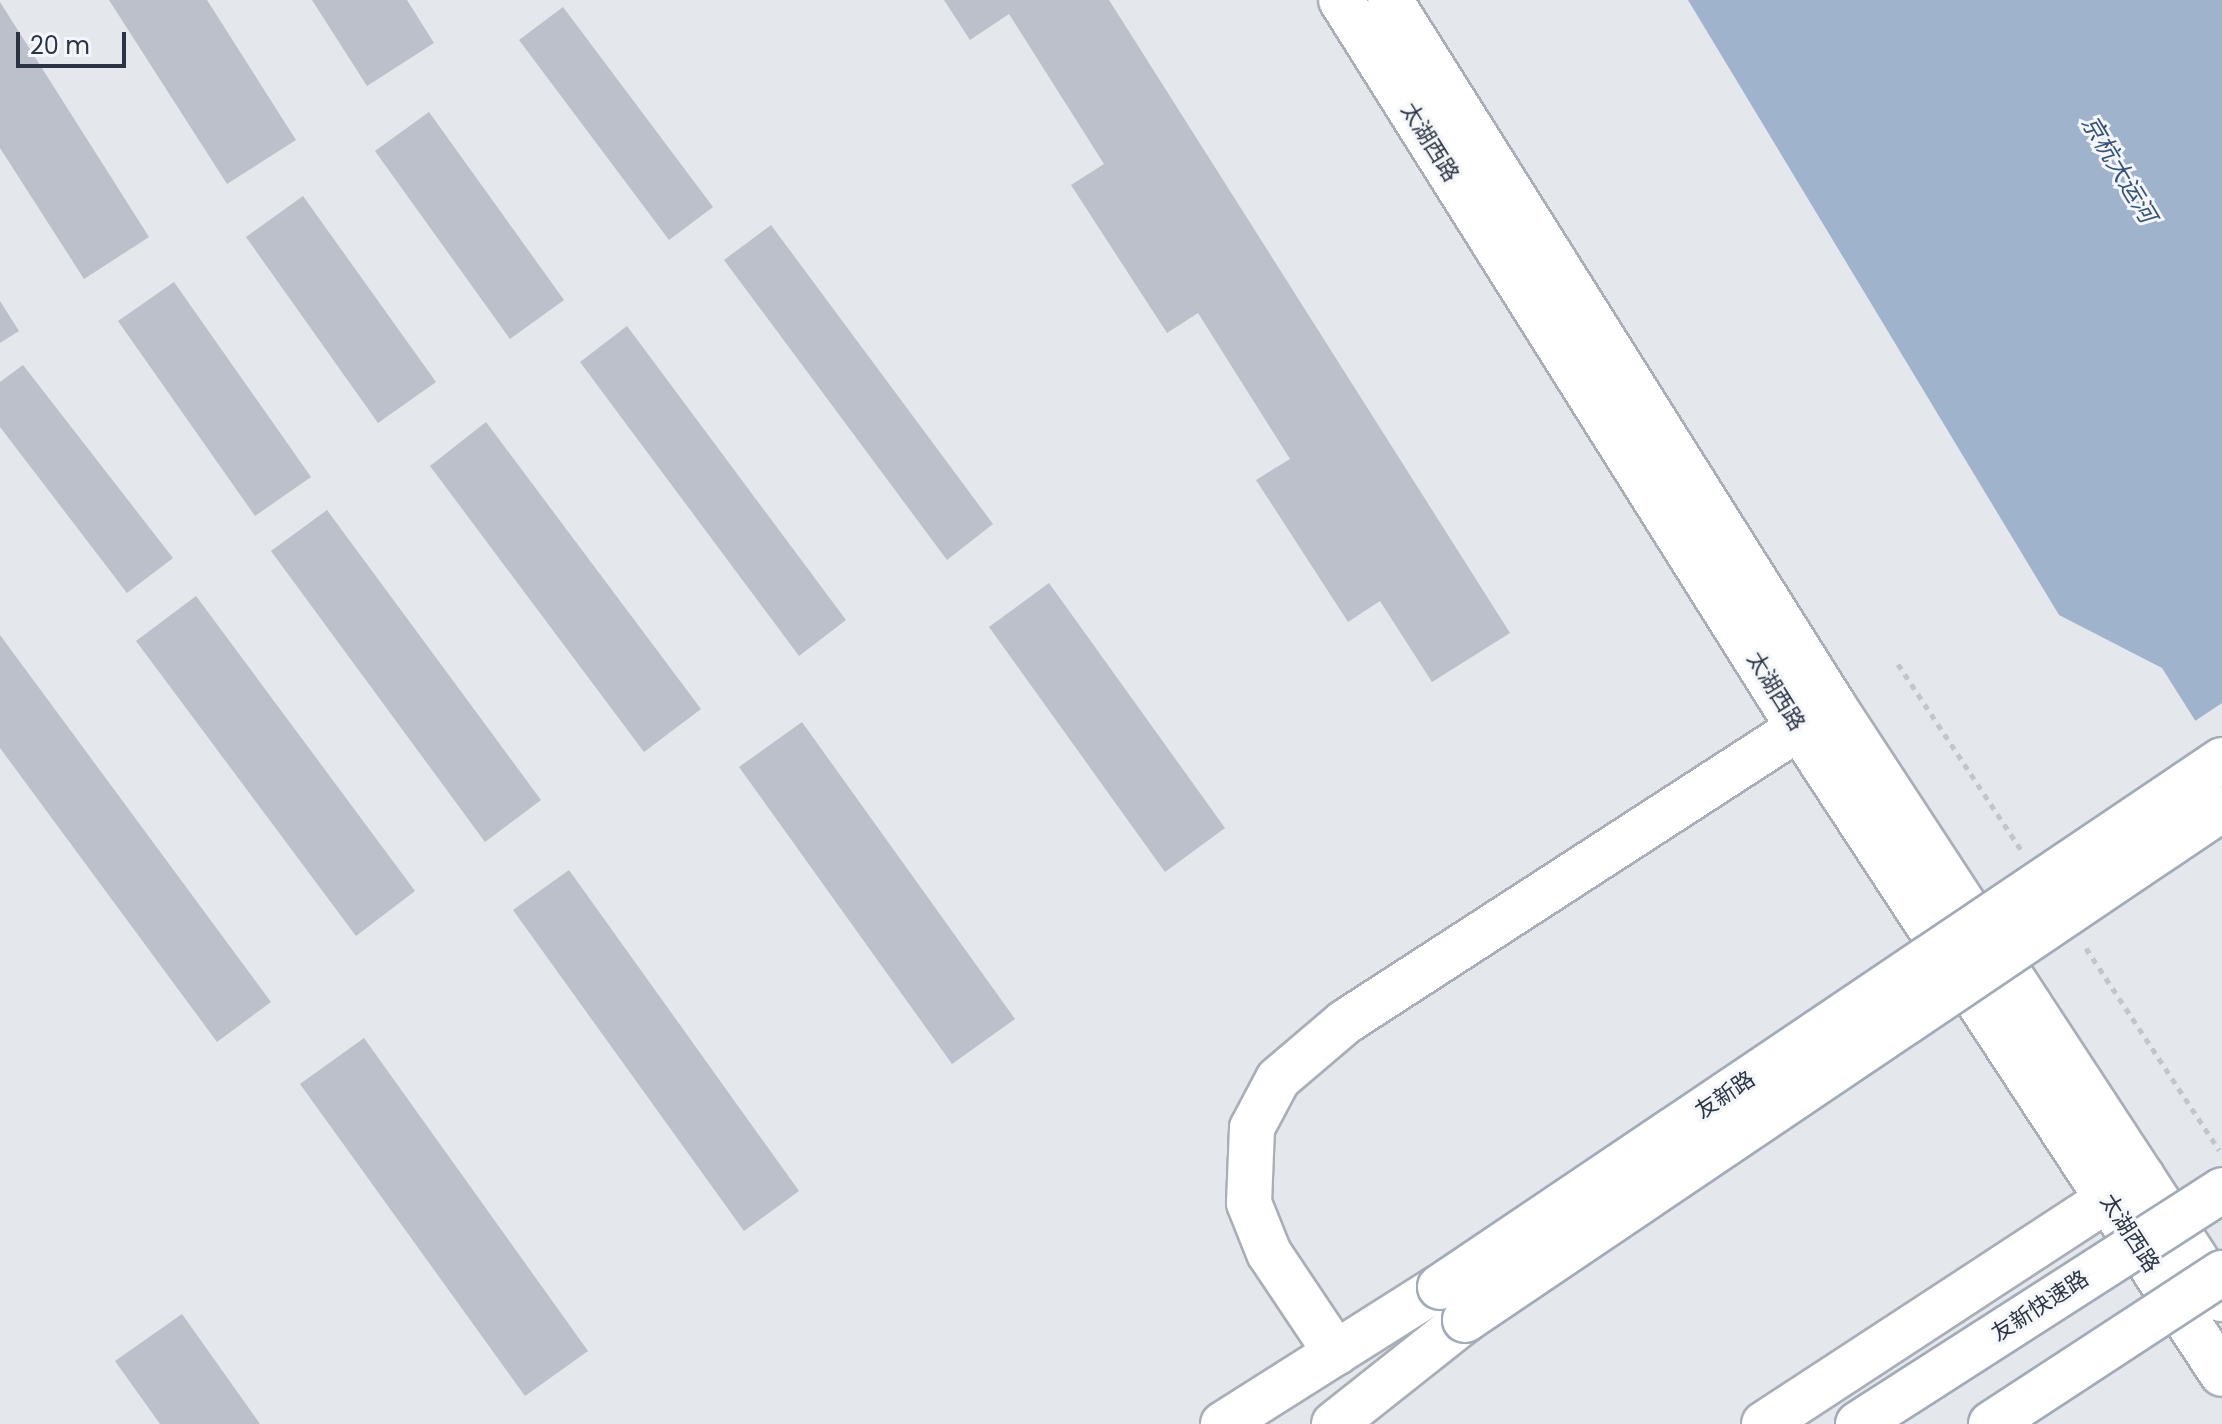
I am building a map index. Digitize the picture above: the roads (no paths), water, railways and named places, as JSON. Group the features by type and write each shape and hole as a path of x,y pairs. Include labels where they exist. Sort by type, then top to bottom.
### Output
{"main road":[{"name":"太湖西路","path":"1341,0 2125,1188 2222,1374"},
{"name":"太湖西路","path":"1390,0 1816,717"},
{"path":"1336,1353 1269,1253 1249,1203 1246,1182 1252,1128 1278,1079 1345,1022 1816,717"},
{"name":"友新路","path":"1334,1424 1453,1303 2222,760"},
{"name":"友新路","path":"1223,1424 1336,1353 1453,1303 2222,809"},
{"name":"太湖西路","path":"2125,1188 2222,1299"},
{"path":"1764,1424 2125,1188"},
{"name":"友新快速路","path":"1858,1424 2222,1190"},
{"path":"1991,1424 2222,1273"}],"water":[{"name":"京杭大运河","path":"1688,0 2222,0 2222,763 2162,668 2059,615"}]}
